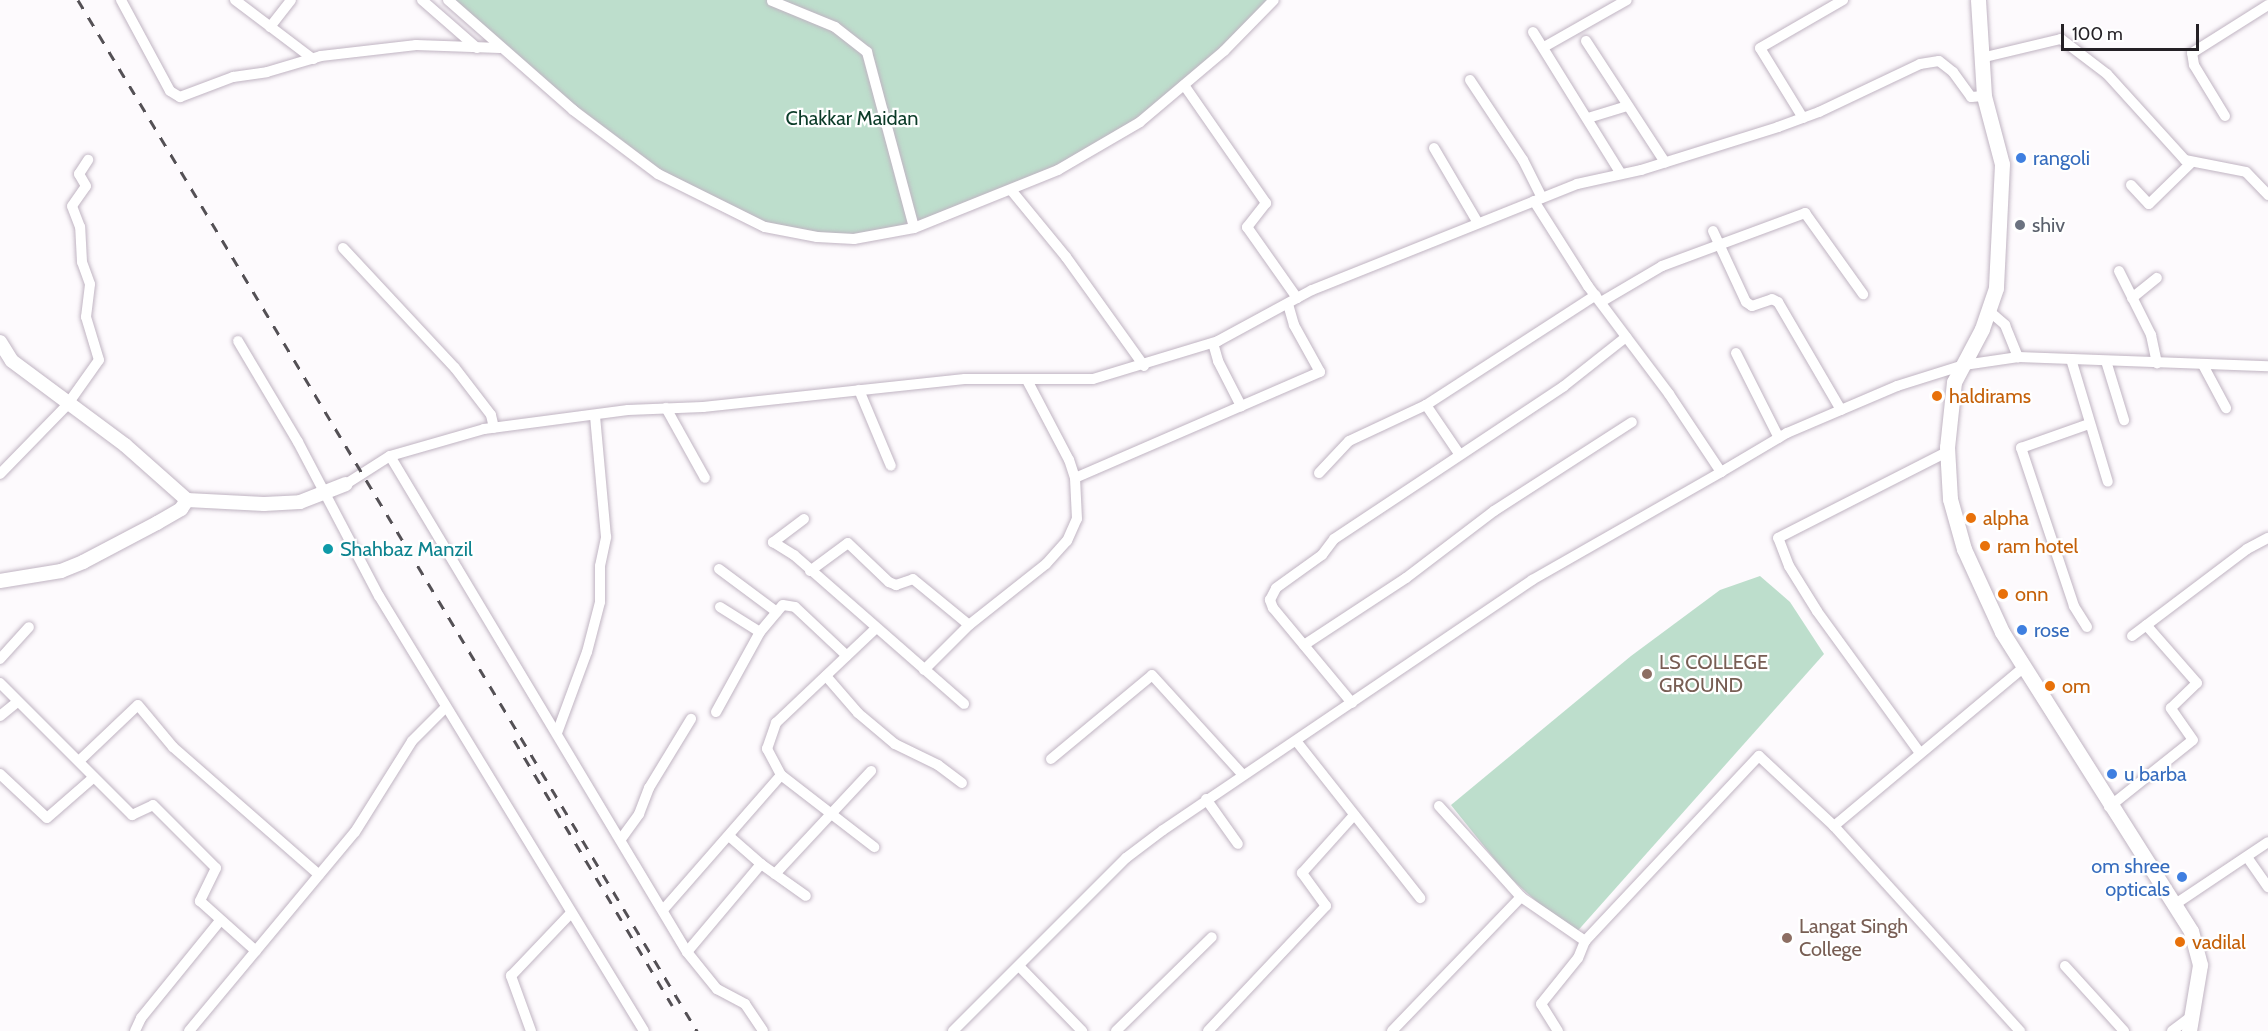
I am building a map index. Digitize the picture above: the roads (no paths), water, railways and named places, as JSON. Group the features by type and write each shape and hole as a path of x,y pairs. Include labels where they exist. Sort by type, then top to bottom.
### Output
{"main road":[{"path":"1978,0 1984,96 2002,164 1995,288 1988,310 1954,382 1947,452 1950,499 1964,549 2002,632 2109,807 2191,931 2200,965 2191,1023"}],"street":[{"path":"121,0 170,92 180,97 233,76 267,72 313,59 416,45 500,48"},
{"path":"235,0 313,59"},
{"path":"270,27 291,0"},
{"path":"422,0 477,48"},
{"path":"448,0 573,111 658,174 765,226 817,237 854,238 914,228 1058,170 1140,122 1184,85 1274,0"},
{"path":"1544,47 1615,3 1627,0"},
{"path":"1803,118 1760,48 1843,0"},
{"path":"772,1 835,27 867,52 914,228"},
{"path":"2225,116 2194,64 2192,53 2268,5"},
{"path":"1533,32 1621,174"},
{"path":"1981,58 2061,39 2107,75 2167,144 2191,163 2246,172 2268,195"},
{"path":"1586,41 1665,162"},
{"path":"0,342 12,362 67,405 125,445 187,500 264,504 300,501 346,484 390,456 494,428 666,408 965,379 1093,379 1144,366 1213,343 1292,301 1478,223 1538,200 1803,118 1920,64 1939,61 1953,72 1971,97 1984,96"},
{"path":"1470,80 1523,160 1538,200 1598,299 1721,472"},
{"path":"1075,478 1171,433 1320,372 1294,325 1292,301 1247,227 1266,203 1184,85"},
{"path":"1588,118 1627,106"},
{"path":"1434,148 1478,223"},
{"path":"0,474 67,405 99,360 86,317 90,284 82,262 80,227 72,206 86,186 79,174 88,160"},
{"path":"2131,185 2147,203 2152,203 2191,163"},
{"path":"1011,190 1066,256 1144,366"},
{"path":"1318,473 1349,441 1426,405 1598,299 1653,271 1716,245 1805,213 1863,294"},
{"path":"1713,231 1716,245 1746,302 1752,306 1772,299 1778,302 1841,410"},
{"path":"344,248 455,368 491,415 494,428"},
{"path":"2119,271 2151,335 2157,363"},
{"path":"2132,298 2157,278"},
{"path":"1988,310 2005,325 2018,357"},
{"path":"1352,703 1273,608 1270,600 1276,588 1322,555 1334,539 1564,386 1626,337"},
{"path":"238,340 298,442 324,494 446,707 570,914 633,1008 644,1031"},
{"path":"1213,343 1218,361 1241,406"},
{"path":"1736,353 1779,438"},
{"path":"953,1031 1126,858 1206,799 1297,742 1532,580 1779,438 1915,379 1964,365 2018,357 2268,366"},
{"path":"2071,359 2108,482"},
{"path":"2106,361 2124,420"},
{"path":"2203,365 2226,408"},
{"path":"924,670 969,625 1036,573 1067,541 1077,519 1075,478 1064,447 1027,380"},
{"path":"859,390 891,466"},
{"path":"1426,405 1460,455"},
{"path":"666,408 705,478"},
{"path":"557,733 587,652 600,602 600,566 606,537 595,416"},
{"path":"1304,645 1406,578 1494,511 1632,422"},
{"path":"2087,627 2074,606 2021,448 2089,424"},
{"path":"1920,753 1817,611 1790,566 1778,538 1947,452"},
{"path":"390,456 687,952 717,989 746,1004 764,1031"},
{"path":"0,581 61,571 83,562 157,524 181,509 187,500"},
{"path":"804,519 773,542 794,555 810,572 964,704"},
{"path":"810,572 848,543 893,585 914,579 969,625"},
{"path":"2132,636 2247,549 2266,543"},
{"path":"719,570 777,612"},
{"path":"716,712 760,632 783,605 795,607 847,656"},
{"path":"720,607 760,632"},
{"path":"2109,807 2193,740 2171,708 2197,682 2146,625"},
{"path":"0,659 29,627"},
{"path":"874,847 781,775 767,749 771,733 876,628"},
{"path":"1833,826 2024,667"},
{"path":"1051,759 1152,675 1243,775"},
{"path":"826,676 858,713 895,744 938,765 962,783"},
{"path":"0,683 16,702 132,815 153,805 216,868 200,901 219,922 256,951"},
{"path":"0,716 16,702"},
{"path":"79,761 138,705 173,747 319,874"},
{"path":"189,1031 354,832 412,741 446,707"},
{"path":"621,839 639,814 649,788 691,719"},
{"path":"1297,742 1420,898"},
{"path":"1558,1031 1541,1004 1578,958 1585,941 1760,756 1833,826 2020,1031"},
{"path":"775,874 871,771"},
{"path":"0,774 47,818 94,777"},
{"path":"663,910 781,775"},
{"path":"1206,799 1238,844"},
{"path":"1439,806 1521,897 1585,941"},
{"path":"1208,1031 1326,906 1302,873 1354,815"},
{"path":"729,836 761,864 806,896"},
{"path":"2174,905 2268,842"},
{"path":"2247,857 2268,887"},
{"path":"687,952 761,864"},
{"path":"1392,1031 1521,897"},
{"path":"531,1031 511,976 570,914"},
{"path":"135,1031 141,1018 219,922"},
{"path":"1116,1031 1212,937"},
{"path":"1019,966 1080,1030"},
{"path":"2065,966 2124,1031"},
{"path":"2172,1031 2191,1023"}],"railway":[{"path":"78,0 697,1031"},
{"path":"514,740 672,1005"}],"place":[{"name":"rangoli","path":"2021,158"},
{"name":"shiv","path":"2020,225"},
{"name":"haldirams","path":"1937,396"},
{"name":"alpha","path":"1971,518"},
{"name":"ram hotel","path":"1985,546"},
{"name":"Shahbaz Manzil","path":"328,549"},
{"name":"onn","path":"2003,594"},
{"name":"rose","path":"2022,630"},
{"name":"LS COLLEGE GROUND","path":"1647,674"},
{"name":"om","path":"2050,686"},
{"name":"u barba","path":"2112,774"},
{"name":"om shree opticals","path":"2182,877"},
{"name":"Langat Singh College","path":"1787,938"},
{"name":"vadilal","path":"2180,942"}],"park label":[{"name":"Chakkar Maidan","path":"852,118"}]}
